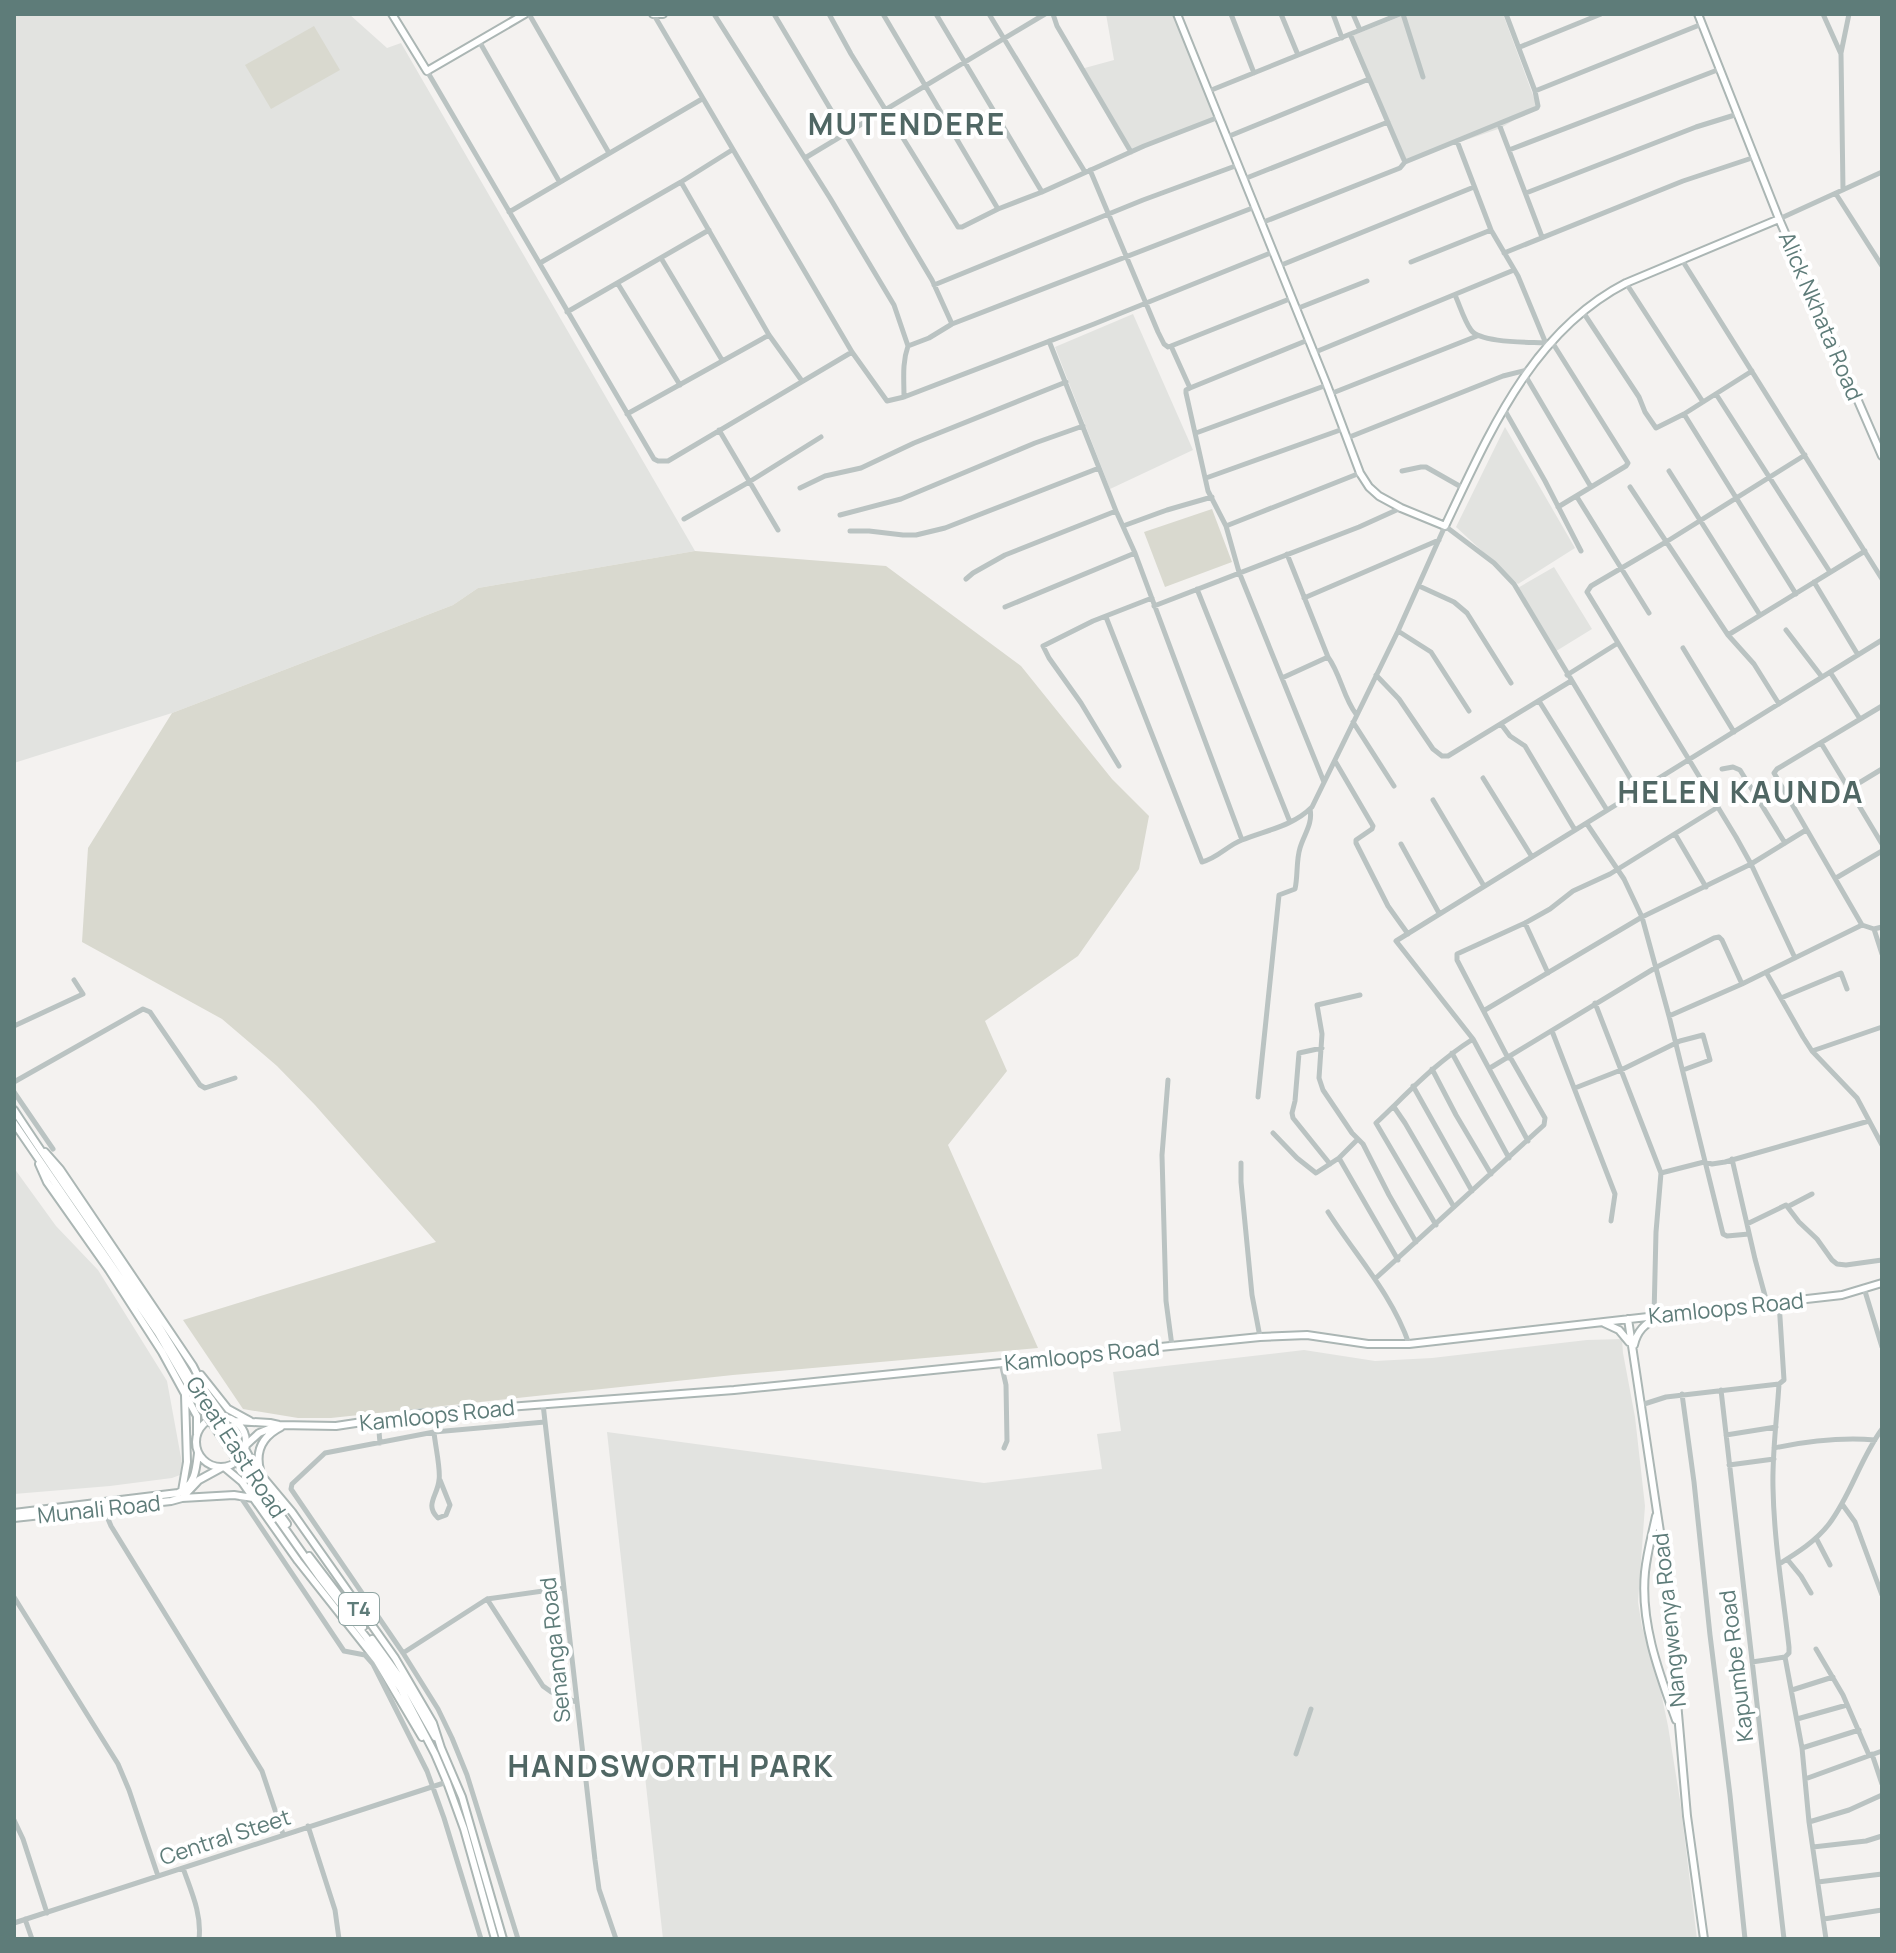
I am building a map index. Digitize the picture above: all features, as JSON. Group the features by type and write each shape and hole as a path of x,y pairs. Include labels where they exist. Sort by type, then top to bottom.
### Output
{"main road":[{"path":"392,14 427,71 527,14"},
{"path":"654,15 663,14"},
{"path":"1177,14 1360,473 1374,492 1401,508 1445,526 1504,409 1547,343 1583,312 1626,283 1779,219"},
{"name":"Alick Nkhata Road","path":"1698,14 1779,219 1882,456"},
{"name":"Great East Road","path":"14,1110 34,1146 203,1405 311,1566 384,1663 437,1750 480,1857 503,1939"},
{"name":"Great East Road","path":"14,1123 60,1169 224,1417"},
{"name":"Great East Road","path":"34,1146 47,1182 162,1352 197,1416 197,1434"},
{"name":"Kamloops Road","path":"235,1421 325,1427 415,1414 734,1390 1260,1337 1307,1335 1368,1344 1409,1344 1842,1295 1882,1283"},
{"path":"1633,1352 1634,1342 1646,1323 1667,1315"},
{"name":"Nangwenya Road","path":"1628,1319 1657,1509 1671,1627 1687,1816 1704,1939"},
{"path":"1602,1322 1626,1336 1633,1352"},
{"path":"193,1366 228,1409 252,1422"},
{"path":"185,1394 187,1462 181,1496 239,1495 253,1498"},
{"path":"246,1447 243,1429 235,1421 224,1417 203,1425 197,1434 198,1453 205,1462 222,1468 235,1464 259,1433 281,1425"},
{"path":"264,1478 258,1464 259,1449 267,1436 281,1425"},
{"name":"Great East Road","path":"246,1447 253,1464 292,1512 401,1668 433,1723 437,1750"},
{"name":"Munali Road","path":"181,1496 195,1476 198,1453"},
{"name":"Great East Road","path":"222,1468 237,1476 298,1561 377,1661 418,1731 437,1750"},
{"name":"Munali Road","path":"14,1516 169,1495 181,1496 199,1480 222,1468"},
{"name":"Nangwenya Road","path":"1657,1509 1645,1573 1647,1622 1662,1682 1680,1730"},
{"name":"Great East Road","path":"451,1780 495,1939"}],"street":[{"path":"527,14 609,153"},
{"path":"714,14 894,305 908,346 903,368 904,397"},
{"path":"774,14 934,285 952,324"},
{"path":"829,14 958,227 1219,117"},
{"path":"883,14 998,209"},
{"path":"936,14 1042,192"},
{"path":"989,14 1087,171 1110,215 1164,344 1171,346 1292,298"},
{"path":"805,158 1045,14"},
{"path":"1053,14 1057,26 1131,152"},
{"path":"1231,14 1254,73"},
{"path":"1281,14 1298,55"},
{"path":"1333,14 1342,38"},
{"path":"1353,14 1360,30"},
{"path":"1209,91 1402,14 1423,77"},
{"path":"1261,223 1400,168 1405,162 1537,108 1539,101 1506,14"},
{"path":"1520,47 1601,14"},
{"path":"1823,14 1841,54"},
{"path":"1843,190 1841,54 1849,14"},
{"path":"654,15 852,352 884,399 891,401 904,397 1273,252"},
{"path":"1535,91 1702,24"},
{"path":"1350,34 1405,162"},
{"path":"479,41 559,181"},
{"path":"1509,150 1720,69"},
{"path":"427,71 651,455 658,461 668,461 852,352"},
{"path":"1227,137 1369,79"},
{"path":"509,212 702,99"},
{"path":"1526,193 1696,127 1738,114"},
{"path":"1244,179 1388,122"},
{"path":"1499,124 1542,237"},
{"path":"1457,141 1491,230 1514,270 1547,343 1628,463 1558,507"},
{"path":"540,263 732,150"},
{"path":"1504,253 1683,181 1755,157"},
{"path":"934,285 1238,165"},
{"path":"1779,219 1882,172"},
{"path":"681,182 769,335 802,381"},
{"path":"1279,266 1474,187"},
{"path":"1836,194 1882,266"},
{"path":"908,346 952,324 1255,207"},
{"path":"567,312 709,230"},
{"path":"1411,262 1491,230"},
{"path":"661,258 722,360"},
{"path":"1682,260 1882,579"},
{"path":"1313,353 1514,270"},
{"path":"1296,309 1367,281"},
{"path":"1626,283 1703,402"},
{"path":"618,284 680,385"},
{"path":"1455,295 1470,329 1477,336"},
{"path":"1583,312 1639,397 1654,427 1659,429 1752,371"},
{"path":"627,414 769,335"},
{"path":"1330,394 1477,336 1547,343"},
{"path":"1308,340 1190,388 1186,393 1212,497 1226,526 1239,572 1324,783"},
{"path":"1049,341 1135,553 1242,840"},
{"path":"1171,346 1190,388"},
{"path":"1347,438 1503,376 1526,372 1591,487"},
{"path":"800,488 818,478 861,468 914,443 1066,382"},
{"path":"1196,433 1327,385"},
{"path":"1716,394 1830,572"},
{"path":"1504,409 1581,551"},
{"path":"1684,414 1796,594"},
{"path":"840,515 901,499 1083,426"},
{"path":"1206,478 1343,429"},
{"path":"719,430 778,530"},
{"path":"684,519 821,437"},
{"path":"1795,958 1751,864 1587,592 1591,586 1805,455"},
{"path":"1402,471 1426,467 1463,488"},
{"path":"850,531 916,535 945,528 1099,468"},
{"path":"1669,471 1760,615"},
{"path":"1226,526 1360,473"},
{"path":"1630,487 1728,635 1754,664 1779,704"},
{"path":"1123,526 1212,497"},
{"path":"1577,497 1649,613"},
{"path":"1154,606 1401,508"},
{"path":"966,579 1005,555 1116,511"},
{"path":"1106,617 1202,862 1217,857 1242,840 1290,822 1310,809 1398,631 1445,526 1494,563 1514,584 1638,791"},
{"path":"1304,598 1440,539"},
{"path":"1728,635 1865,551"},
{"path":"1005,607 1135,553"},
{"path":"1287,554 1354,718 1394,786"},
{"path":"1814,582 1858,655"},
{"path":"1419,586 1454,602 1467,613 1511,683"},
{"path":"1197,589 1290,822"},
{"path":"1119,766 1043,646 1152,598"},
{"path":"1786,630 1822,677"},
{"path":"1398,631 1431,652 1469,711"},
{"path":"1528,1141 1473,1039 1396,941 1882,640"},
{"path":"1376,675 1399,699 1433,749 1442,756 1539,701 1618,643"},
{"path":"1683,648 1734,732"},
{"path":"1282,678 1328,657"},
{"path":"1830,672 1860,719"},
{"path":"1539,701 1607,810"},
{"path":"1882,706 1774,773 1862,925 1874,929 1882,927"},
{"path":"1501,724 1510,736 1525,746 1575,830"},
{"path":"1821,743 1882,844"},
{"path":"1335,761 1373,826 1356,843 1388,906 1408,934"},
{"path":"1722,769 1733,767 1740,770 1785,843"},
{"path":"1849,789 1882,769"},
{"path":"1483,778 1532,857"},
{"path":"1433,800 1484,886"},
{"path":"1376,1278 1528,1141 1545,1121 1455,956 1550,909 1580,887 1605,877 1718,807"},
{"path":"1258,1097 1279,897 1297,885 1297,859 1311,822 1310,809"},
{"path":"1587,824 1617,869 1642,917 1723,1234 1749,1234"},
{"path":"1485,1010 1642,917 1751,864 1806,830"},
{"path":"1675,834 1706,887"},
{"path":"1401,844 1439,913"},
{"path":"1836,878 1882,851"},
{"path":"1525,923 1548,973"},
{"path":"1669,1016 1862,925"},
{"path":"1874,929 1882,954"},
{"path":"1490,1068 1655,968 1719,937 1742,984"},
{"path":"1766,972 1812,1051 1853,1093 1882,1145"},
{"path":"1781,998 1841,973 1847,989"},
{"path":"14,1026 83,994 74,980"},
{"path":"1360,995 1317,1005 1322,1034 1319,1078 1323,1090 1363,1144 1416,1242"},
{"path":"1595,1003 1661,1173 1654,1316"},
{"path":"14,1082 143,1009 150,1012 200,1085 205,1088 235,1078"},
{"path":"1812,1051 1882,1027"},
{"path":"1552,1031 1615,1194 1611,1221"},
{"path":"1575,1088 1621,1070 1675,1043 1703,1035 1710,1060 1683,1070"},
{"path":"1436,1225 1376,1123 1432,1069 1473,1039"},
{"path":"1322,1048 1299,1053 1292,1113 1330,1164"},
{"path":"1452,1053 1509,1158"},
{"path":"1432,1069 1491,1174"},
{"path":"1168,1080 1162,1155 1166,1301 1172,1346"},
{"path":"1413,1086 1472,1191"},
{"path":"14,1092 53,1149"},
{"path":"1394,1107 1454,1207"},
{"path":"1661,1173 1704,1162 1712,1164 1732,1159 1869,1121"},
{"path":"1273,1133 1315,1173 1339,1158 1358,1139"},
{"path":"1339,1158 1398,1260"},
{"path":"1732,1159 1767,1303"},
{"path":"1241,1163 1252,1295 1260,1337"},
{"path":"1747,1224 1812,1194"},
{"path":"1789,1206 1794,1216 1837,1264 1882,1260"},
{"path":"1328,1212 1376,1278 1409,1344"},
{"path":"1864,1288 1882,1347"},
{"path":"1641,1405 1682,1394 1779,1384 1784,1380 1779,1302"},
{"path":"1001,1363 1007,1397 1007,1441 1004,1448"},
{"path":"1752,1662 1785,1657 1789,1653 1774,1513 1774,1448 1779,1384"},
{"name":"Kapumbe Road","path":"1721,1390 1784,1939"},
{"path":"1682,1394 1745,1939"},
{"name":"Senanga Road","path":"543,1403 599,1889 616,1939"},
{"path":"378,1420 380,1443"},
{"path":"518,1939 467,1775 438,1709 291,1489 292,1484 325,1453 434,1432 545,1422"},
{"path":"1725,1435 1776,1427"},
{"path":"1779,1564 1829,1525 1865,1454 1882,1429"},
{"path":"434,1432 440,1480 450,1505 446,1515 438,1518 431,1509 440,1480"},
{"path":"1774,1448 1836,1439 1875,1440"},
{"path":"1729,1465 1774,1459"},
{"path":"239,1495 340,1647 349,1653 365,1655 373,1664 433,1787 481,1939"},
{"path":"1842,1504 1855,1522 1882,1595"},
{"path":"103,1505 111,1526 262,1771 283,1834"},
{"path":"1816,1538 1830,1565"},
{"path":"1787,1559 1811,1593"},
{"path":"1874,1572 1882,1568"},
{"path":"403,1653 487,1599 564,1588"},
{"path":"14,1597 118,1764 158,1876"},
{"path":"487,1599 543,1686 551,1693 577,1702"},
{"path":"1816,1649 1847,1705 1882,1784"},
{"path":"1785,1657 1802,1748 1826,1939"},
{"path":"1792,1690 1833,1677"},
{"path":"1797,1719 1847,1705"},
{"path":"1296,1754 1311,1709"},
{"path":"1802,1748 1859,1730"},
{"path":"1805,1779 1882,1751"},
{"name":"Central Steet","path":"14,1923 467,1775"},
{"path":"1809,1822 1849,1810 1882,1795"},
{"path":"14,1820 47,1913"},
{"path":"308,1826 335,1910 339,1939"},
{"path":"1813,1847 1866,1841 1882,1836"},
{"path":"183,1868 198,1912 199,1939"},
{"path":"1818,1882 1882,1874"},
{"path":"1824,1919 1882,1910"},
{"path":"25,1919 32,1939"}],"shaded area":[{"path":"14,14 349,14 387,48 401,43 695,551 478,588 453,605 172,713 14,763"},
{"path":"1106,14 1176,14 1218,119 1129,152 1081,69 1114,60"},
{"path":"1407,14 1503,14 1537,106 1501,128 1402,162 1349,37"},
{"path":"314,26 340,70 271,109 245,65"},
{"path":"1133,314 1193,450 1110,489 1055,347"},
{"path":"1505,427 1575,548 1518,584 1456,527"},
{"path":"1212,509 1232,562 1165,587 1144,532"},
{"path":"695,551 886,566 1021,666 1112,779 1149,816 1139,869 1078,956 985,1021 1007,1071 948,1145 1038,1348 733,1375 331,1418 298,1418 243,1409 183,1320 436,1242 315,1105 277,1066 222,1019 82,942 88,848 172,713 453,605 478,588"},
{"path":"1554,567 1592,629 1553,653 1516,589"},
{"path":"14,1168 56,1226 98,1270 167,1381 182,1463 180,1475 110,1486 14,1494"},
{"path":"1622,1339 1645,1506 1638,1602 1668,1726 1697,1939 663,1939 607,1432 984,1483 1102,1469 1097,1434 1121,1431 1113,1372 1304,1350 1375,1361"}],"district":[{"name":"MUTENDERE","path":"907,125"},
{"name":"HELEN KAUNDA","path":"1741,793"},
{"name":"HANDSWORTH PARK","path":"671,1767"}]}
